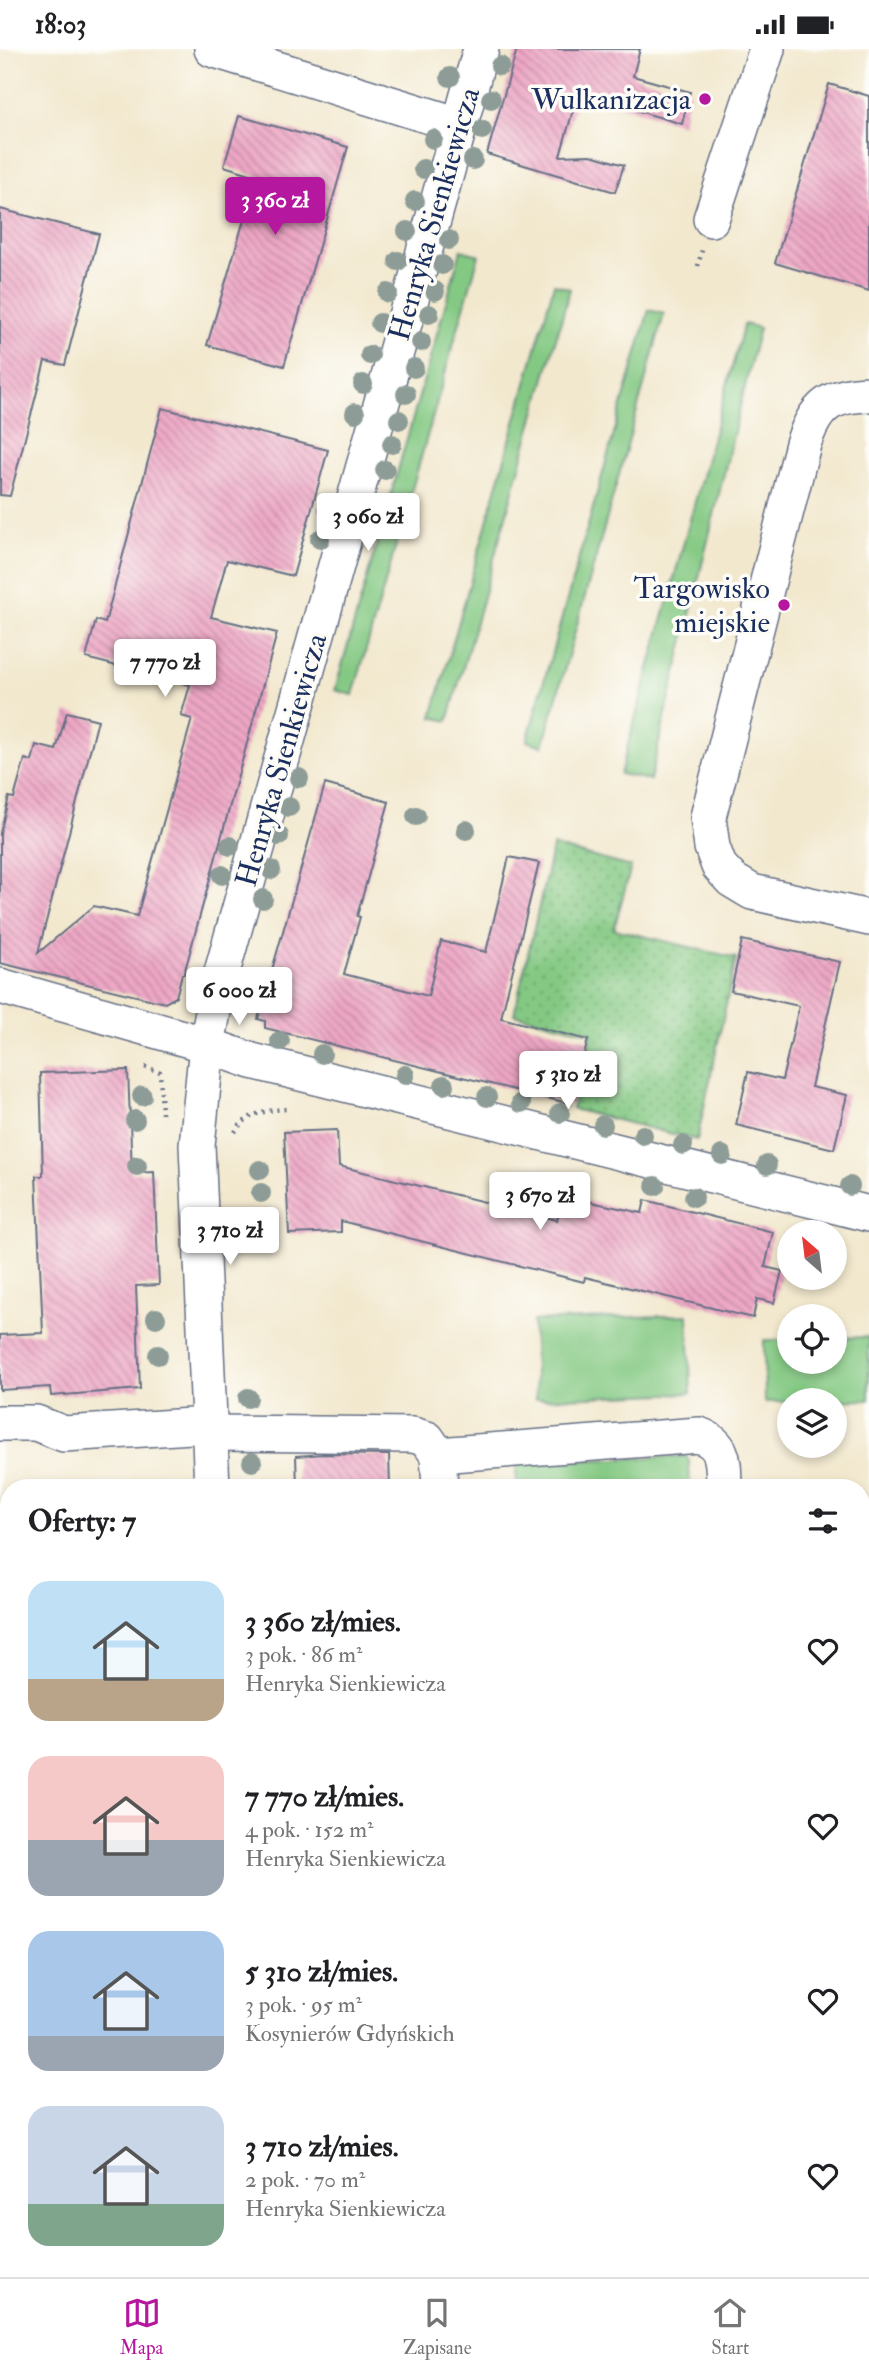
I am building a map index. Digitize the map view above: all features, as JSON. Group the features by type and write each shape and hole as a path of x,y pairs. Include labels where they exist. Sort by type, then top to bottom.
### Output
{"street":[{"path":"212,49 459,125"},
{"name":"Henryka Sienkiewicza","path":"211,1479 197,1145 207,1045 217,990 481,49"},
{"path":"711,219 767,49"},
{"path":"869,394 835,398 823,406 811,421 708,817 712,848 719,866 732,880 751,893 869,918"},
{"path":"0,986 287,1070 869,1214"},
{"path":"0,1423 36,1423 64,1434 208,1429 413,1435 428,1439 439,1471 699,1435 710,1439 722,1455 724,1479"}],"path":[{"path":"139,1065 160,1072 162,1122"},
{"path":"233,1143 235,1129 249,1116 267,1110 290,1109"}],"green space":[{"path":"461,250 479,255 353,695 335,690"},
{"path":"554,284 570,289 448,721 432,717"},
{"path":"649,310 664,314 543,746 527,741"},
{"path":"744,324 759,328 650,780 620,774"},
{"path":"553,846 631,867 614,929 736,958 697,1140 572,1109 592,1033 514,1014"},
{"path":"688,1315 691,1393 536,1399 533,1321"},
{"path":"869,1337 869,1400 847,1400 847,1388 777,1388 777,1402 765,1402 764,1340 777,1340 777,1374 847,1374 847,1338"},
{"path":"686,1456 689,1461 690,1479 517,1479 516,1468 519,1463"}],"building":[{"path":"517,49 640,49 633,76 690,92 682,124 578,93 560,156 591,155 624,165 615,192 487,154"},
{"path":"829,84 869,96 869,291 775,263"},
{"path":"239,116 348,147 284,366 207,345 257,176 224,166"},
{"path":"0,209 99,234 65,365 45,361 10,496 0,495"},
{"path":"162,408 328,450 293,576 227,560 211,617 277,633 184,974 176,997 165,1003 0,963 0,833 9,797 14,798 25,759 32,761 36,745 56,750 67,712 98,720 38,953 94,906 137,916 192,719 181,716 190,685 86,658 96,620 105,623"},
{"path":"325,784 389,802 357,916 360,917 344,974 428,996 441,941 486,952 509,857 539,863 501,1018 588,1040 571,1104 265,1028 265,1021 258,1019"},
{"path":"742,940 840,962 811,1087 847,1095 834,1149 736,1125 748,1072 782,1080 799,1006 731,991"},
{"path":"128,1070 132,1173 154,1172 159,1285 136,1286 140,1389 51,1396 50,1387 0,1390 0,1335 43,1333 36,1176 43,1176 40,1073"},
{"path":"337,1130 339,1166 557,1220 563,1196 642,1213 645,1200 773,1232 765,1267 777,1270 774,1303 757,1299 753,1318 585,1277 584,1282 341,1221 341,1232 289,1234 284,1132"},
{"path":"389,1455 390,1479 297,1479 296,1456"}],"place":[{"name":"Wulkanizacja","path":"705,99"},
{"name":"Targowisko miejskie","path":"784,605"}]}
